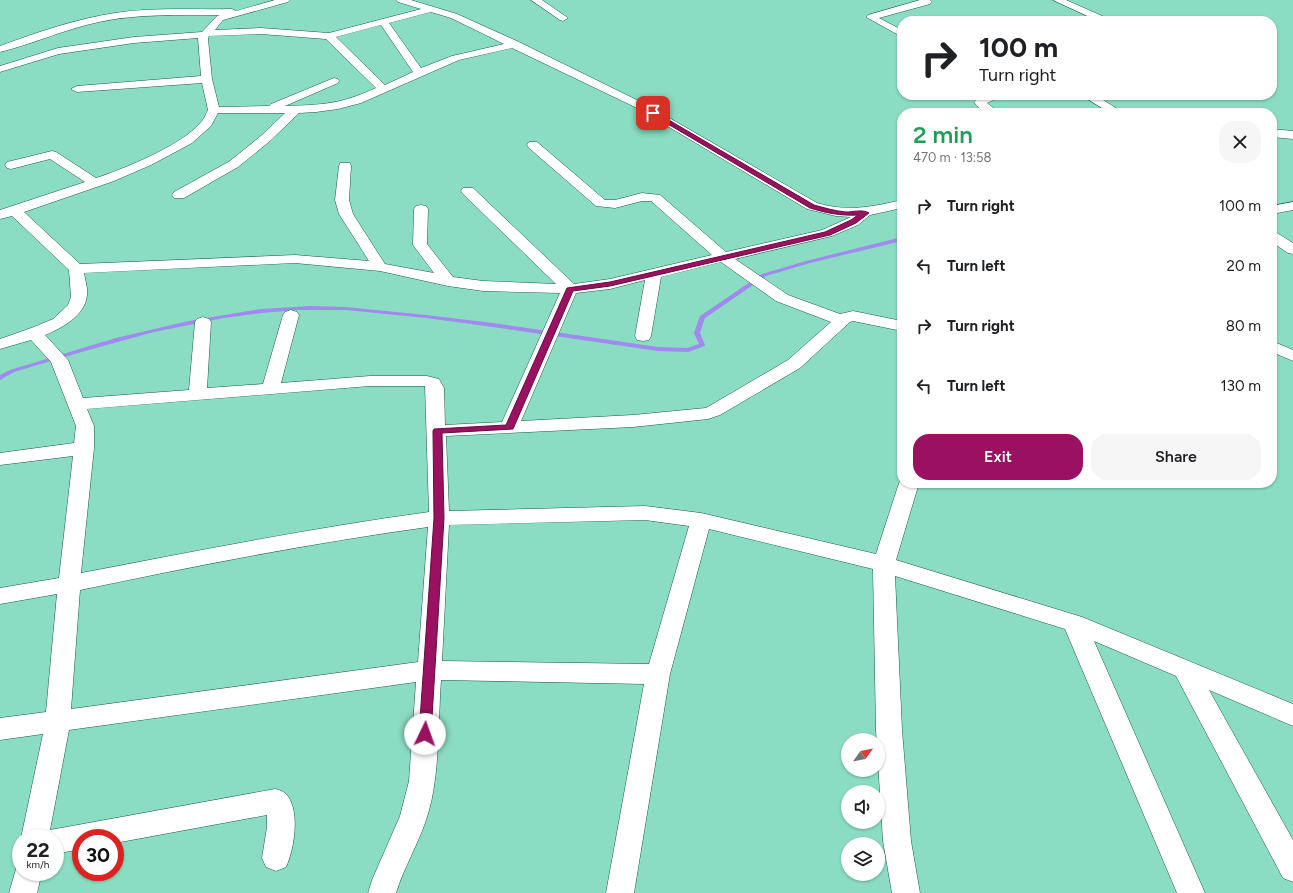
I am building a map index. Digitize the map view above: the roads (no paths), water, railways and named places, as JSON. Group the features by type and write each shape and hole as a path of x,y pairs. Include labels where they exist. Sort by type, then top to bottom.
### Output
{"street":[{"path":"7,212 95,183 147,162 188,140 207,123 214,110 207,79 203,39 206,34 217,19 237,12 285,0"},
{"path":"401,0 432,8 454,16 515,44 641,106 812,206 828,211 847,214 865,213 897,205"},
{"path":"536,0 563,18"},
{"path":"897,31 872,17 927,2 925,0"},
{"path":"1058,0 1095,16"},
{"path":"0,69 58,51 134,40 261,31 329,36 432,8"},
{"path":"0,49 42,34 114,16 133,14 237,12"},
{"path":"383,22 420,72"},
{"path":"329,36 383,89"},
{"path":"214,110 316,109 338,106 357,101 420,72 456,58 515,44"},
{"path":"77,89 140,86 207,79"},
{"path":"268,109 334,81"},
{"path":"985,100 980,102 986,108"},
{"path":"1096,100 1109,108"},
{"path":"179,195 234,164 266,138 296,109"},
{"path":"1277,133 1293,135"},
{"path":"533,145 601,203 610,205 648,196 659,200 724,258 782,298 841,320"},
{"path":"11,164 52,155 95,183"},
{"path":"345,166 342,200 346,214 380,267"},
{"path":"468,191 570,289"},
{"path":"1277,209 1293,206"},
{"path":"420,209 420,246 448,281"},
{"path":"7,212 76,269 295,259 380,267 448,281 507,288 570,289 610,284 827,233 853,222 865,213"},
{"path":"1277,239 1293,250"},
{"path":"0,344 64,319 73,310 79,297 76,269"},
{"path":"643,336 654,274"},
{"path":"510,427 570,289"},
{"path":"270,389 291,315"},
{"path":"438,431 633,421 708,413 714,411 794,364 841,320 853,316 897,325"},
{"path":"198,395 203,322"},
{"path":"33,332 58,358 85,426 80,492 68,584 58,722 37,829"},
{"path":"1277,348 1293,356"},
{"path":"76,404 370,381 427,381 433,383 435,388 438,431 439,518 422,782 414,816 386,880 382,893"},
{"path":"0,460 84,448"},
{"path":"906,893 897,841 889,730 884,564 907,488"},
{"path":"0,596 270,544 349,530 439,518 645,513 701,520 884,564 1074,623 1293,715"},
{"path":"620,893 658,674 701,520"},
{"path":"1074,623 1191,893"},
{"path":"0,729 429,670 658,674"},
{"path":"1185,670 1293,868"},
{"path":"64,839 274,801 279,803 281,817 276,858"},
{"path":"24,893 26,881"}],"waterway":[{"path":"0,378 12,371 153,330 224,316 298,308 346,309 426,316 658,349 688,350 702,345 697,333 702,317 764,275 808,262 897,240"}]}
